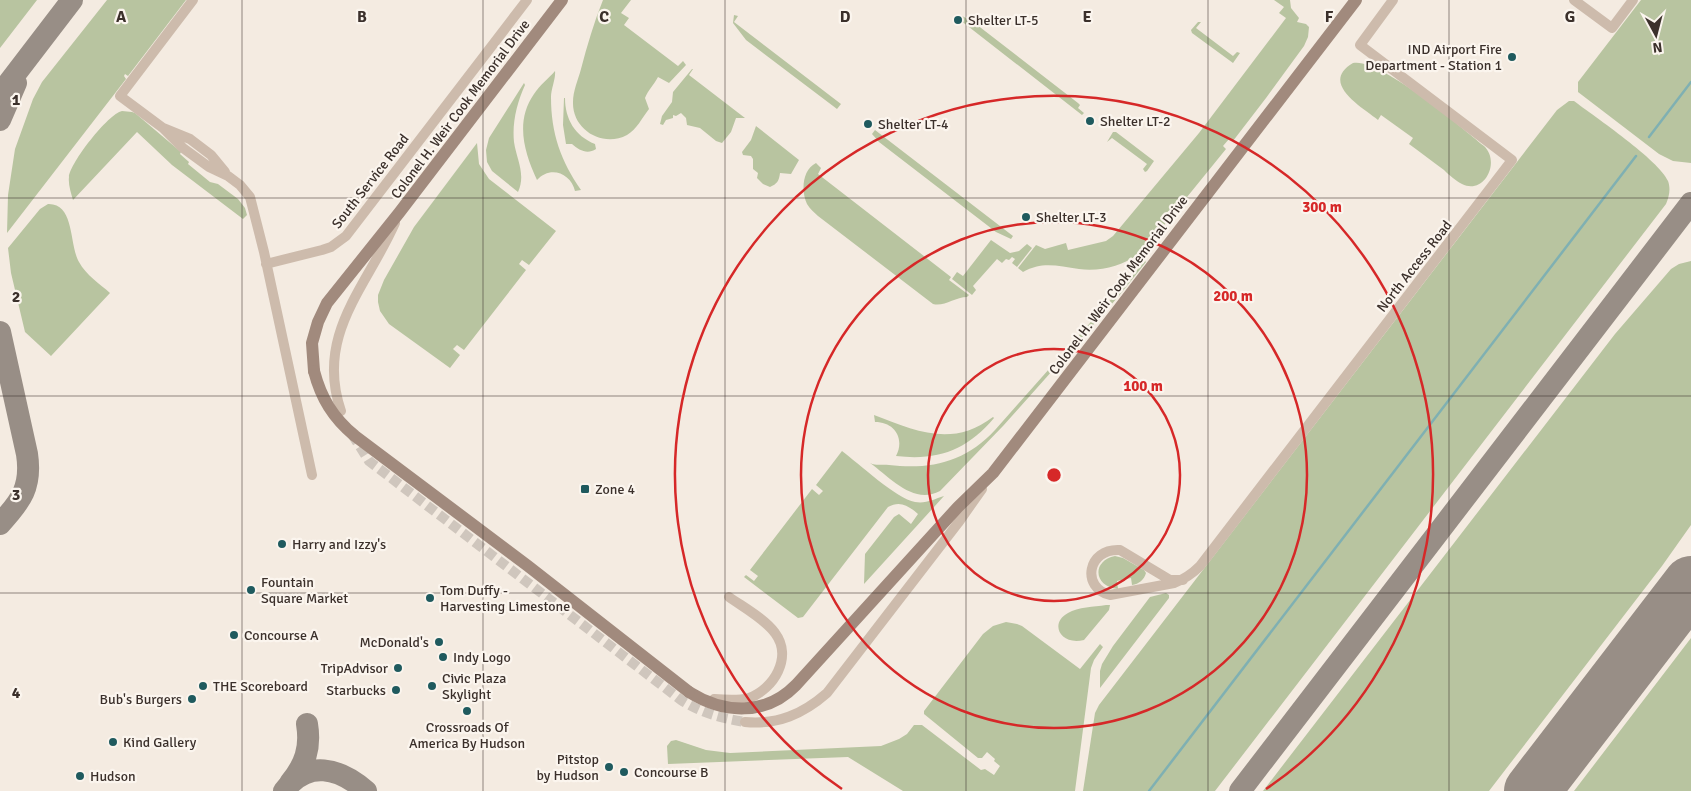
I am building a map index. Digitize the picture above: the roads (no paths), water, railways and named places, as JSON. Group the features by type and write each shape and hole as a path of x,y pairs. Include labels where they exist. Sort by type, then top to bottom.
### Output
{"street":[{"path":"194,0 120,96 163,128 183,148 209,166 228,176 246,190 250,197 312,475"},
{"name":"South Service Road","path":"266,264 331,247 346,236 527,0"},
{"name":"Colonel H. Weir Cook Memorial Drive","path":"562,0 322,312 312,343 314,371 326,405 337,420 355,436 528,566 689,692 712,705 725,708 744,708 771,703 786,694 894,579 958,507 993,473 1356,0"},
{"name":"North Access Road","path":"1184,580 1170,580 1128,553 1120,550 1104,552 1094,562 1092,576 1096,589 1103,593 1117,595 1184,580 1200,566 1512,160 1360,45 1393,0"},
{"path":"1574,0 1612,28 1634,0"},
{"path":"341,410 333,370 337,339 346,316 387,240 399,213"},
{"path":"745,722 772,722 790,717 816,703 827,693 958,523 993,473"},
{"path":"689,692 714,699 744,699 767,688 780,668 782,651 775,633 729,597"}],"waterway":[{"path":"1649,137 1691,82"},
{"path":"1149,791 1636,156"}],"tunnel":[{"path":"352,434 369,461 681,700 711,714 745,722"}],"place":[{"name":"Shelter LT-5","path":"958,20"},
{"name":"IND Airport Fire Department - Station 1","path":"1512,57"},
{"name":"Shelter LT-2","path":"1090,121"},
{"name":"Shelter LT-4","path":"868,124"},
{"name":"Shelter LT-3","path":"1026,217"},
{"name":"Zone 4","path":"585,489"},
{"name":"Harry and Izzy's","path":"282,544"},
{"name":"Fountain Square Market","path":"251,590"},
{"name":"Tom Duffy - Harvesting Limestone","path":"430,598"},
{"name":"Concourse A","path":"234,635"},
{"name":"McDonald's","path":"439,642"},
{"name":"Indy Logo","path":"443,657"},
{"name":"TripAdvisor","path":"398,668"},
{"name":"THE Scoreboard","path":"203,686"},
{"name":"Civic Plaza Skylight","path":"432,686"},
{"name":"Starbucks","path":"396,690"},
{"name":"Bub's Burgers","path":"192,699"},
{"name":"Crossroads Of America By Hudson","path":"467,711"},
{"name":"Kind Gallery","path":"113,742"},
{"name":"Pitstop by Hudson","path":"609,767"},
{"name":"Concourse B","path":"624,772"},
{"name":"Hudson","path":"80,776"}]}
